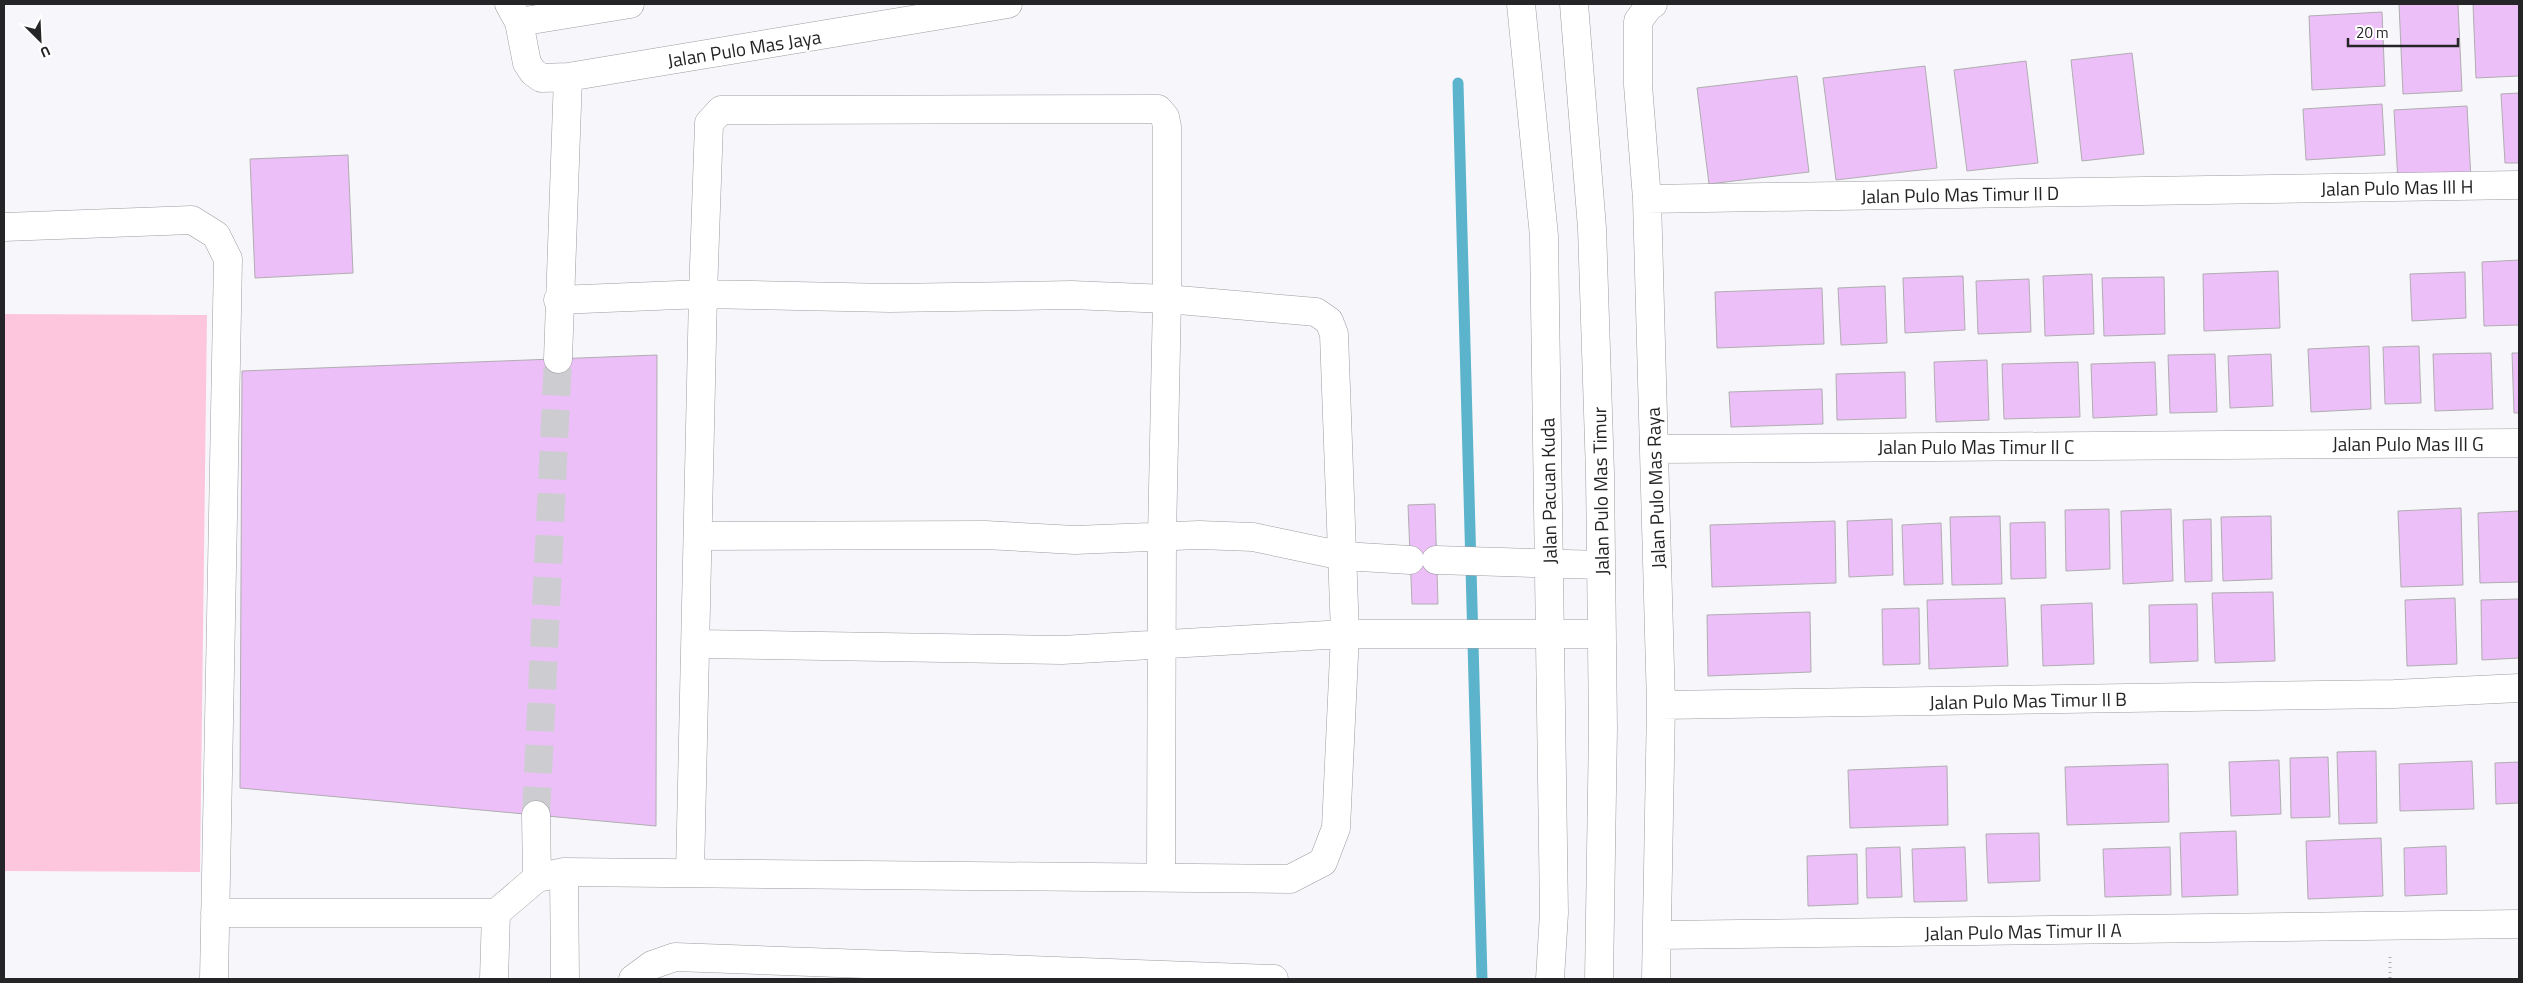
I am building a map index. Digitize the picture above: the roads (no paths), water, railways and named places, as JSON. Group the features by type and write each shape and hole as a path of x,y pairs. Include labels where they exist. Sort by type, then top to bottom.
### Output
{"street":[{"name":"Jalan Pulo Mas Jaya","path":"630,4 514,13 527,63 533,72 541,78 568,77 1008,4"},
{"name":"Jalan Pacuan Kuda","path":"1522,4 1544,236 1554,913 1550,979"},
{"name":"Jalan Pulo Mas Timur","path":"1574,4 1592,228 1601,565 1599,979"},
{"name":"Jalan Pulo Mas Raya","path":"1653,4 1650,5 1638,21 1638,85 1647,199 1661,705 1656,979"},
{"path":"558,360 558,300 568,77"},
{"path":"690,873 703,294 709,123 721,110 1158,109 1165,117 1167,128 1167,299 1161,644 1161,877"},
{"name":"Jalan Pulo Mas III H","path":"2274,189 2519,185"},
{"name":"Jalan Pulo Mas Timur II D","path":"1647,199 2274,189"},
{"path":"4,227 192,220 216,235 228,259 214,979"},
{"path":"215,913 496,914 537,878 564,872 1290,879 1323,862 1336,828 1345,634 1334,334 1329,321 1316,312 1167,299 1072,295 890,298 703,294 558,300"},
{"name":"Jalan Pulo Mas III G","path":"2298,444 2519,443"},
{"name":"Jalan Pulo Mas Timur II C","path":"1654,449 2298,444"},
{"path":"699,536 976,535 1075,540 1199,536 1253,537 1343,556 1414,560 1548,562 1601,565"},
{"path":"696,644 1062,650 1345,634 1602,634"},
{"name":"Jalan Pulo Mas Timur II B","path":"1661,705 2394,694 2519,688"},
{"path":"536,815 537,878"},
{"path":"564,872 565,979"},
{"path":"494,979 496,914"},
{"name":"Jalan Pulo Mas Timur II A","path":"1658,935 2519,924"},
{"path":"633,979 652,965 675,957 1274,979"}],"waterway":[{"path":"1458,83 1482,979"}],"tunnel":[{"path":"536,815 558,359"}]}
